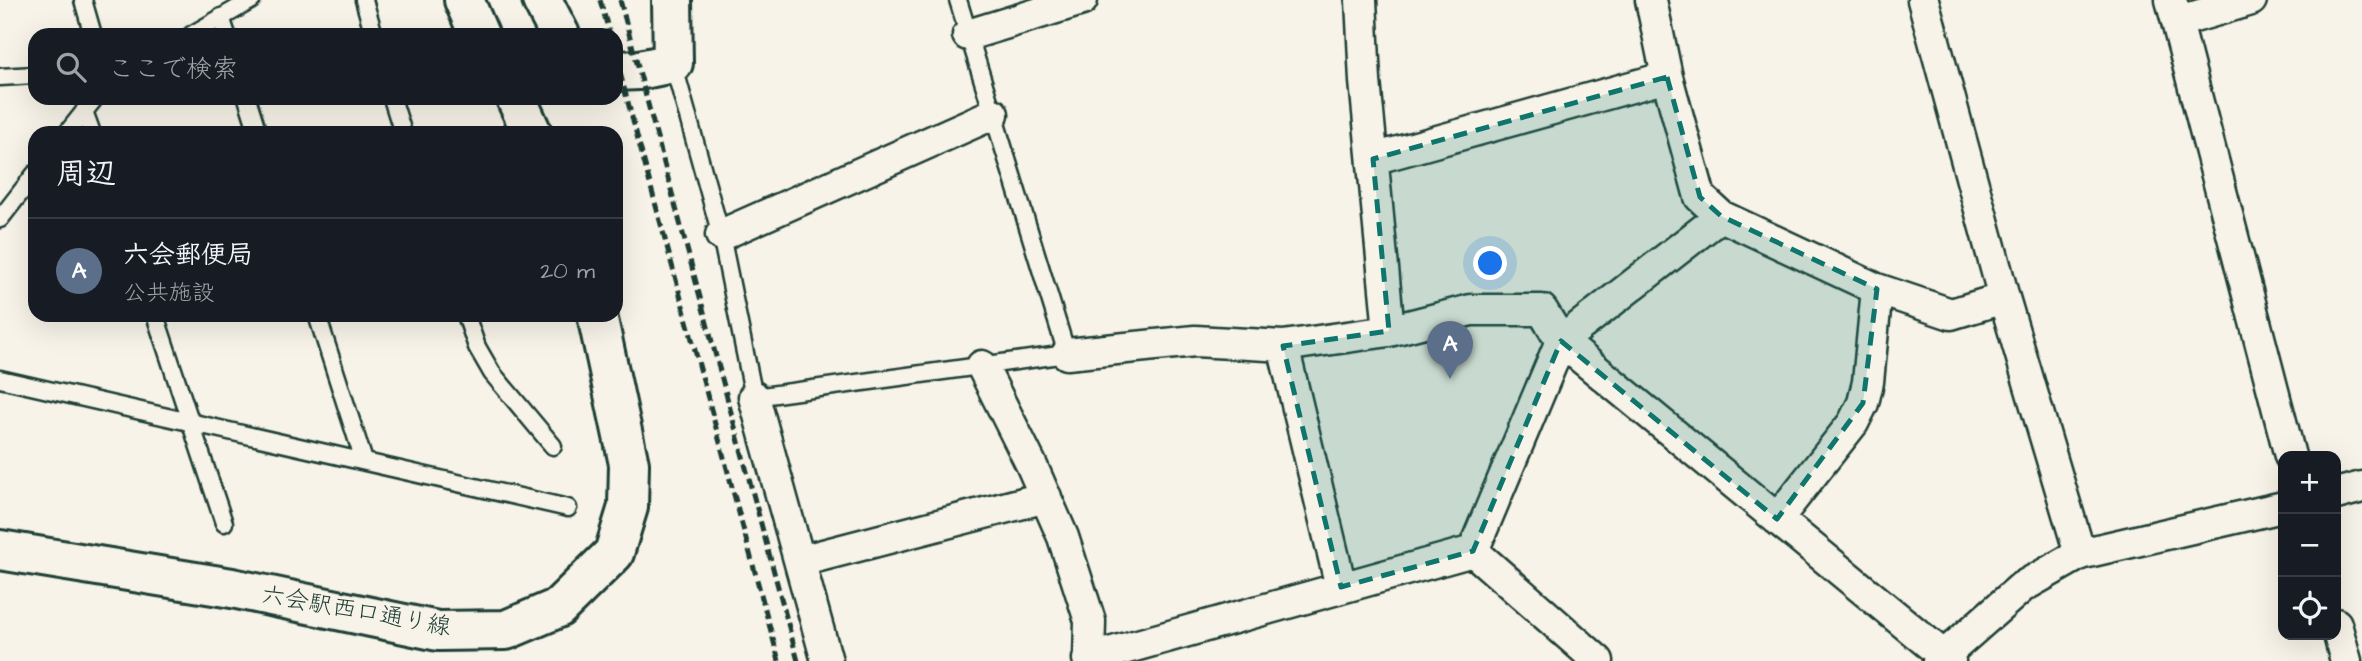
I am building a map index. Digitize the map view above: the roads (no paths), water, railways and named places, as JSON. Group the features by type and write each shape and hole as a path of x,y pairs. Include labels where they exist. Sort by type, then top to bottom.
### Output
{"street":[{"path":"464,0 475,28"},
{"path":"542,0 556,28"},
{"path":"623,71 639,71 673,63 672,0"},
{"path":"968,35 1082,0"},
{"path":"1361,0 1389,331"},
{"path":"1651,0 1667,77 1700,197 1721,216 1877,289 1951,314 2004,298"},
{"path":"1923,0 2004,298 2080,554"},
{"path":"2251,0 2174,11 2289,451"},
{"path":"1373,159 1667,77"},
{"path":"519,105 529,126"},
{"path":"721,235 993,114"},
{"path":"1473,551 1561,341 1721,216"},
{"path":"1777,519 1853,423 1863,403 1868,382 1877,289"},
{"path":"1067,354 1195,341 1283,346 1389,331 1471,310 1542,310 1561,341 1944,659 2022,587 2080,554 2278,508"},
{"name":"六会駅西口通り線","path":"0,550 232,588 438,631 506,629 558,608 614,553 628,507 629,464 599,322"},
{"path":"1283,346 1341,587"},
{"path":"982,366 1031,464 1063,537 1090,621 1089,660 1473,551"},
{"path":"754,397 827,661"},
{"path":"2341,493 2362,488"},
{"path":"800,561 1046,497"},
{"path":"1473,551 1598,661"},
{"path":"2340,640 2346,661"}],"lane":[{"path":"83,0 91,28"},
{"path":"203,28 252,0"},
{"path":"365,0 372,28"},
{"path":"673,63 721,235 754,397 1067,354 958,0"},
{"path":"221,17 225,28"},
{"path":"0,77 28,75"},
{"path":"72,126 89,105"},
{"path":"249,105 256,126"},
{"path":"394,105 401,126"},
{"path":"84,111 89,126"},
{"path":"0,219 28,183"},
{"path":"157,322 224,523"},
{"path":"319,322 364,461"},
{"path":"468,322 477,347 492,373 553,446"},
{"path":"0,379 568,508"}],"railway":[{"path":"600,0 608,28"},
{"path":"620,0 798,661"},
{"path":"623,84 779,661"}],"place":[{"name":"六会郵便局","path":"1450,379"}]}
